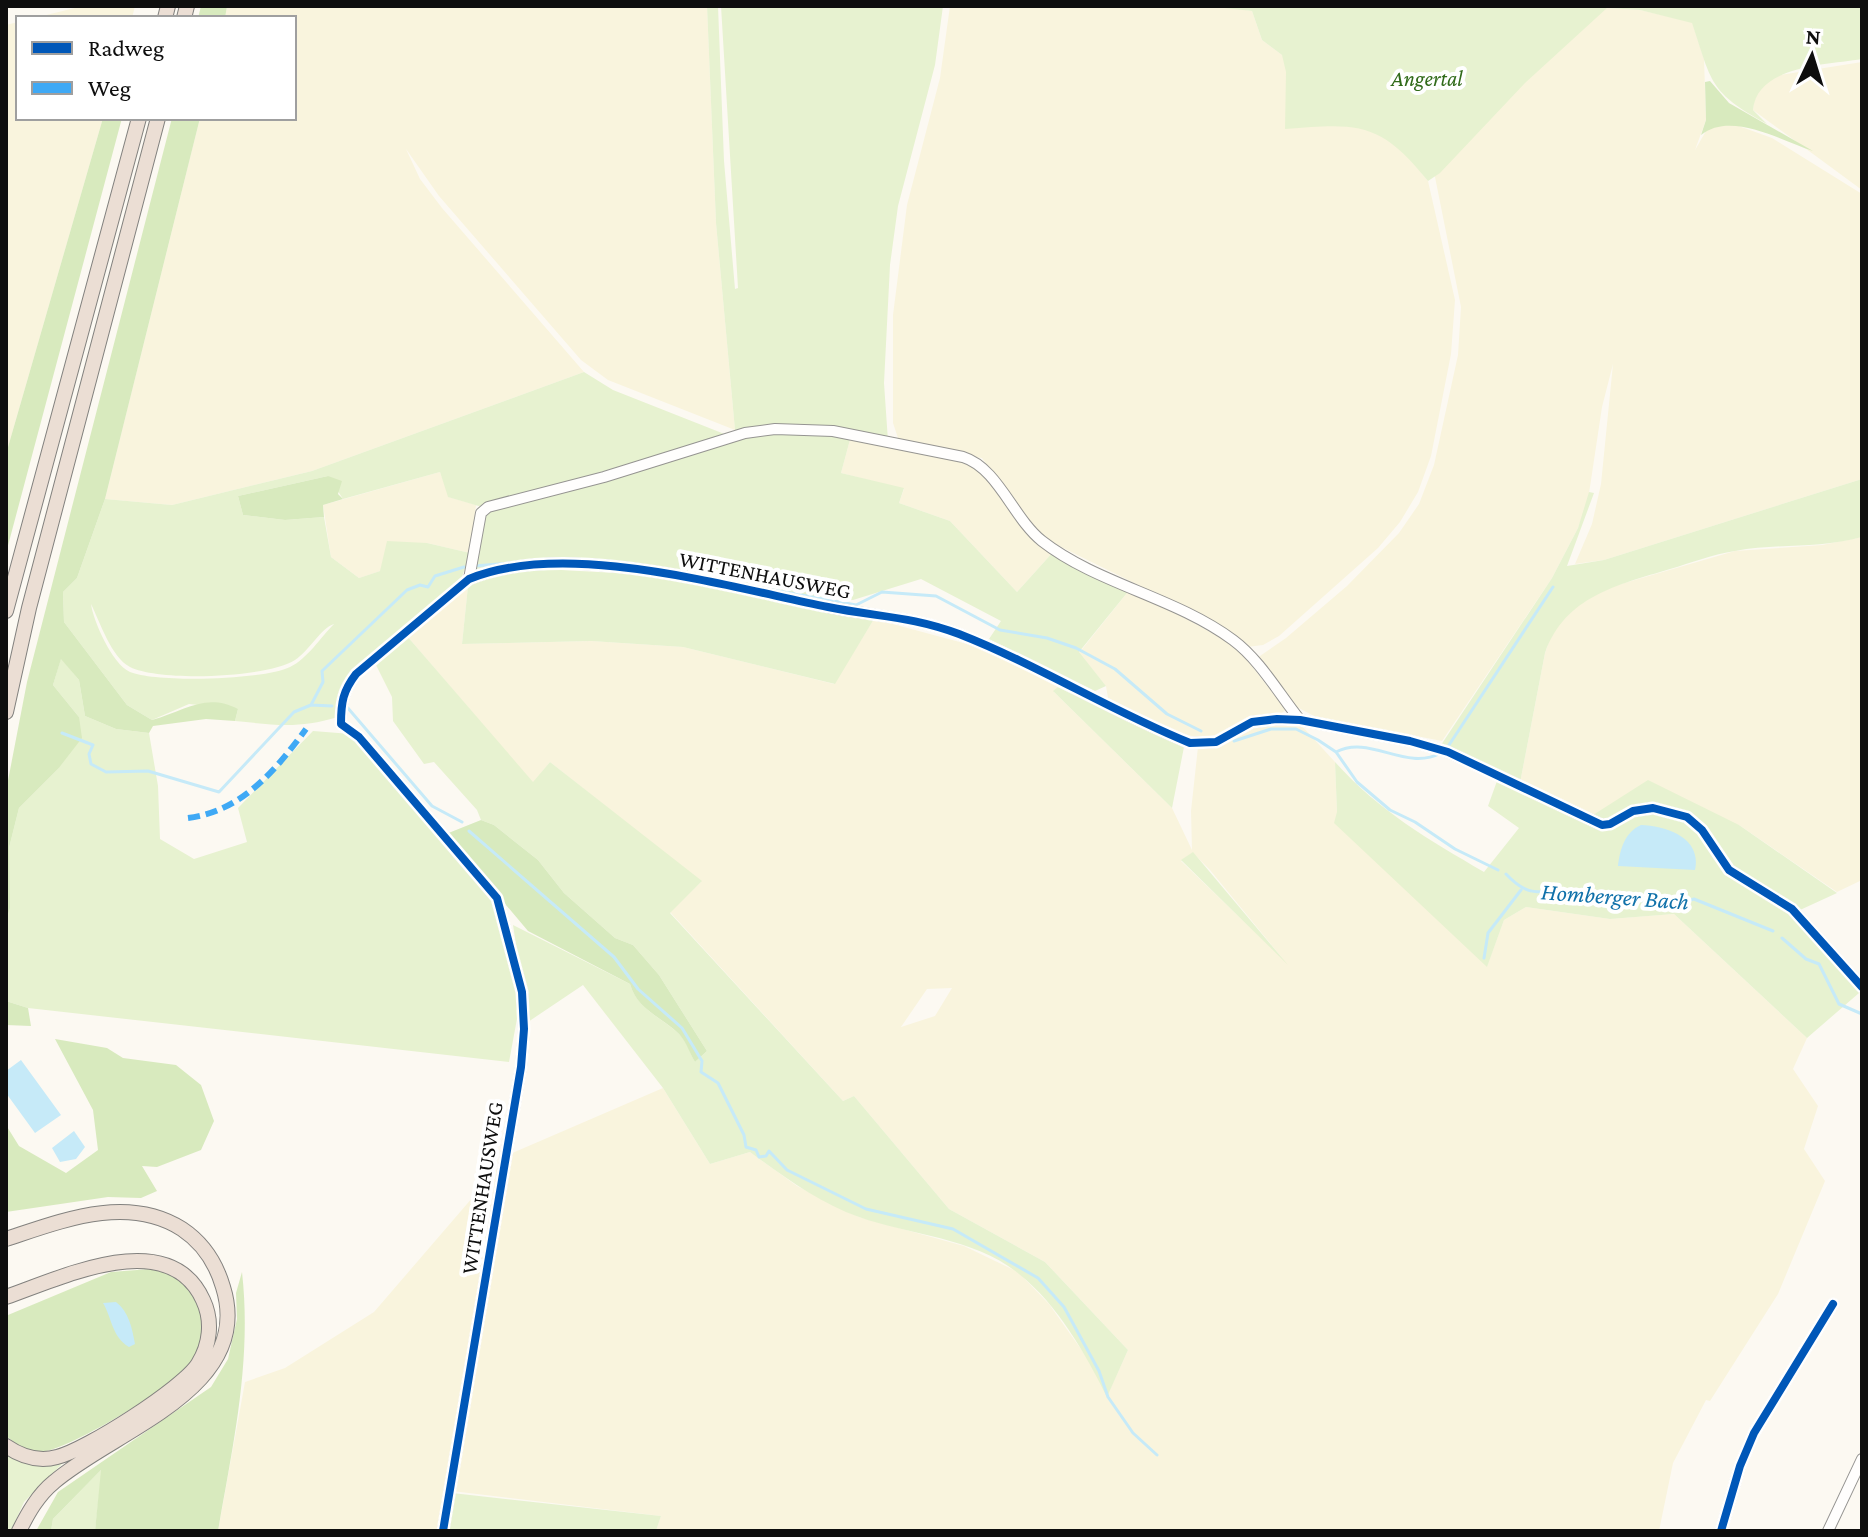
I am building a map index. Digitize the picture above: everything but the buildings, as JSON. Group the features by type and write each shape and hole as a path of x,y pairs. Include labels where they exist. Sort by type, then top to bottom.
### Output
{"highway":[{"path":"6,611 138,120"},
{"path":"6,712 29,608 157,120"},
{"path":"6,1239 82,1215 115,1212 153,1217 171,1223 200,1244 217,1269 228,1306 227,1328 219,1355 198,1385 52,1483 32,1506 19,1531"},
{"path":"6,1297 113,1263 150,1261 180,1272 195,1287 205,1304 209,1327 204,1353 184,1380 82,1447 58,1457 35,1459 6,1446"}],"street":[{"path":"469,579 481,513 488,507 604,477 745,433 798,428 833,431 963,457 978,464 1017,516 1043,542 1081,564 1192,615 1233,640 1253,659 1300,720"},
{"name":"WITTENHAUSWEG","path":"443,1531 521,1067 524,1029 522,992 497,898 359,737 341,724 341,708 343,691 356,674 469,579 506,568 599,566 708,581 833,608 914,618 984,644 1190,743 1216,742 1252,722 1300,720 1410,741 1448,752 1602,825 1633,811 1653,808 1687,817 1702,830 1729,870 1792,909 1862,987"},
{"path":"1721,1531 1740,1466 1754,1433 1833,1304"},
{"path":"1828,1531 1862,1459"}],"shaded area":[{"path":"83,6 135,6 132,16 42,16"},
{"path":"227,6 707,6 716,223 735,430 608,380 581,360 439,196 406,149 420,179 442,208 584,372 312,471 172,505 105,499 200,120 296,120 296,16 225,16"},
{"path":"950,6 1218,6 1252,11 1262,40 1282,55 1324,125 1353,125 1382,134 1400,146 1428,181 1455,300 1451,354 1431,456 1418,492 1400,522 1378,548 1279,636 1263,645 1247,647 1197,614 1047,540 1023,519 982,458 900,444 893,423 893,315 907,205 940,78"},
{"path":"1607,8 1640,10 1692,22 1704,59 1706,120 1695,150 1706,131 1719,125 1736,125 1772,138 1862,194 1862,479 1604,560 1575,564 1592,524 1601,484 1613,364 1602,407 1588,500 1578,528 1552,578 1442,741 1314,716 1293,705 1257,658 1286,638 1347,586 1399,533 1419,504 1434,465 1458,355 1461,307 1434,172 1583,20"},
{"path":"16,22 16,120 102,120 6,454 6,25"},
{"path":"1862,62 1862,190 1753,110 1755,94 1766,82 1780,75"},
{"path":"851,436 966,460 981,468 1054,551 1017,592 950,521 899,503 904,489 841,473"},
{"path":"440,472 449,497 476,505 470,553 427,543 380,571 359,578 331,557 323,505"},
{"path":"1862,537 1862,880 1837,892 1739,825 1593,815 1520,783 1545,653 1552,633 1566,614 1589,597 1614,586 1735,551 1822,545"},
{"path":"468,586 462,644 591,641 683,647 834,684 874,619 982,648 1058,687 1054,692 1172,808 1192,850 1191,811 1198,747 1255,725 1302,726 1335,762 1337,812 1487,966 1504,920 1526,907 1610,919 1674,914 1807,1038 1793,1069 1818,1106 1804,1149 1825,1181 1778,1294 1710,1401 1706,1400 1673,1463 1659,1531 656,1531 661,1516 452,1491 444,1531 218,1531 245,1382 285,1368 374,1312 510,1154 663,1088 710,1164 750,1152 797,1186 859,1217 964,1246 1018,1272 1049,1304 1090,1362 1107,1396 1128,1350 1045,1262 949,1209 854,1096 843,1101 670,912 701,882 550,762 533,783 407,636","holes":["1193,853 1210,870 1283,959 1181,861","952,988 935,1016 901,1027 927,989"]},
{"path":"1131,588 1237,647 1286,710 1279,715 1252,717 1219,734 1201,738 1174,732 1108,698 1106,686 1079,653"}],"green space":[{"path":"201,6 227,6 225,16 198,16"},
{"path":"707,6 718,6 724,161 735,289 738,288 721,6 943,6 935,65 898,206 890,265 884,383 888,441 822,428 735,430 716,223"},
{"name":"Angertal","path":"1206,6 1862,6 1862,59 1796,70 1767,84 1757,95 1753,110 1767,124 1734,103 1715,84 1692,23 1640,10 1607,8 1525,83 1440,173 1428,181 1396,147 1366,130 1331,126 1285,129 1286,72 1282,55 1262,40 1252,11"},
{"path":"1710,81 1729,103 1813,151 1741,127 1713,128 1701,135 1706,120 1705,82"},
{"path":"102,120 121,120 6,553 6,454"},
{"path":"171,120 200,120 105,499 77,578 63,592 64,622 127,705 152,720 205,703 216,702 238,709 235,721 206,719 153,726 149,733 116,729 85,716 79,680 61,659 53,685 79,717 82,738 58,769 19,808 9,848 10,908 6,919 6,791 27,682"},
{"path":"584,372 613,390 727,435 482,507 448,497 440,472 343,499 328,476 238,496 243,515 285,520 324,517 331,557 359,578 380,571 387,541 427,543 470,553 462,577 352,670 339,691 338,717 299,725 263,724 235,721 238,709 189,704 152,720 127,705 64,622 63,592 77,578 105,499 172,505 312,471","holes":["91,604 102,629 123,662 145,672 164,675 213,676 281,666 295,660 334,624 302,659 290,667 235,677 163,678 130,672 123,667 104,641"]},
{"path":"766,431 851,436 841,473 904,488 899,503 950,521 1017,592 1054,551 1131,588 1079,652 1106,686 1095,691 989,639 1001,621 921,579 853,600 763,591 598,563 476,570 487,511"},
{"path":"328,476 342,481 338,494 343,499 323,505 324,517 285,520 243,515 238,496"},
{"path":"1862,479 1862,537 1719,554 1613,588 1580,606 1566,618 1545,653 1520,783 1441,745 1552,578 1578,528 1589,492 1594,493 1567,566 1604,560"},
{"path":"543,569 653,575 874,619 835,684 683,647 591,641 462,644 468,586 485,575"},
{"path":"407,636 533,782 550,762 702,881 670,913 843,1101 854,1096 949,1209 1045,1262 1128,1350 1107,1397 1080,1347 1058,1315 1033,1286 1002,1262 963,1245 844,1211 802,1189 750,1152 710,1164 663,1088 583,985 528,1022 513,925 630,984 638,1000 686,1043 695,1062 707,1051 659,975 633,945 615,938 564,893 538,860 494,825 481,820 477,810 434,762 424,764 393,721 392,697 375,663"},
{"path":"61,658 79,680 85,716 116,729 149,733 158,786 160,839 194,859 247,842 238,808 313,731 351,734 505,911 519,1008 509,1062 28,1008 6,1001 9,848 19,808 58,769 79,717 53,685"},
{"path":"1058,687 1184,747 1172,808 1053,691"},
{"path":"1335,762 1387,810 1484,872 1519,828 1488,806 1497,781 1592,826 1593,815 1648,780 1739,825 1837,893 1800,910 1796,917 1859,993 1807,1038 1674,914 1610,919 1526,907 1504,920 1487,967 1334,823 1337,812"},
{"path":"481,820 494,825 538,860 564,893 615,938 633,945 659,975 707,1051 695,1062 681,1037 644,1007 630,984 528,931 446,834"},
{"path":"1193,852 1288,965 1181,860"},
{"path":"6,1001 28,1008 31,1026 6,1025"},
{"path":"55,1039 107,1048 123,1058 176,1065 201,1085 214,1121 201,1150 157,1167 142,1166 157,1191 141,1198 108,1197 6,1212 6,1125 19,1146 66,1173 98,1150 93,1110"},
{"path":"150,1269 185,1283 199,1305 202,1331 195,1356 188,1367 116,1418 52,1449 39,1452 30,1450 6,1436 8,1315 111,1272"},
{"path":"242,1272 243,1370 218,1531 95,1531 101,1470 53,1519 51,1531 36,1531 58,1492 211,1387 228,1359 237,1319 236,1293"},
{"path":"6,1453 36,1466 65,1461 24,1502 11,1531 6,1531"},
{"path":"102,1469 95,1531 51,1531 53,1519"},
{"path":"452,1493 661,1516 656,1531 446,1531"}],"water":[{"path":"1641,825 1671,831 1688,842 1696,859 1695,870 1618,866 1624,842"},
{"path":"21,1060 61,1115 35,1133 6,1093 6,1071"},
{"path":"74,1131 85,1147 76,1159 60,1162 52,1148"},
{"path":"116,1302 127,1315 131,1326 135,1344 129,1347 116,1333 103,1303"}],"waterway":[{"name":"Homberger Bach","path":"475,566 554,559"},
{"name":"Homberger Bach","path":"606,561 662,568"},
{"name":"Homberger Bach","path":"62,733 93,745 89,754 91,764 106,772 148,771 219,792 294,712 311,705 323,682 322,671 407,590 420,585 428,587 435,576 464,567"},
{"path":"1449,745 1553,587"},
{"name":"Homberger Bach","path":"763,588 856,605 882,592 936,596 1000,630 1047,638 1076,648 1115,669 1167,714 1201,731"},
{"path":"311,705 332,706"},
{"path":"347,707 432,806 462,822"},
{"name":"Homberger Bach","path":"1234,741 1271,729 1296,729 1336,752 1357,782 1390,810 1415,822 1455,849 1498,870"},
{"path":"1336,752 1362,747 1414,758 1428,758 1441,753"},
{"path":"469,831 614,957 638,989 682,1028 702,1061 701,1072 718,1083 744,1135 746,1147 756,1150 759,1157 766,1156 769,1151 787,1170 866,1209 953,1229 1038,1278 1064,1307 1099,1371 1108,1397 1133,1433 1157,1455"},
{"name":"Homberger Bach","path":"1506,874 1525,889 1574,897 1681,903 1694,899 1773,931"},
{"path":"1484,958 1488,933 1521,890"},
{"name":"Homberger Bach","path":"1782,938 1806,959 1819,964 1839,1004 1862,1014"}],"marked path":[{"path":"188,818 225,807 256,787 306,729"}],"cycle path":[{"path":"443,1531 521,1067 524,1029 522,992 497,898 359,737 341,724 341,716 346,691 356,674 469,579 508,568 552,564 599,565 647,570 828,607 909,620 942,628 988,646 1190,743 1216,742 1252,722 1300,720 1410,741 1448,752 1602,825 1633,811 1653,808 1687,817 1702,830 1729,870 1792,909 1862,987"},
{"path":"1721,1531 1740,1466 1754,1433 1833,1304"}]}
